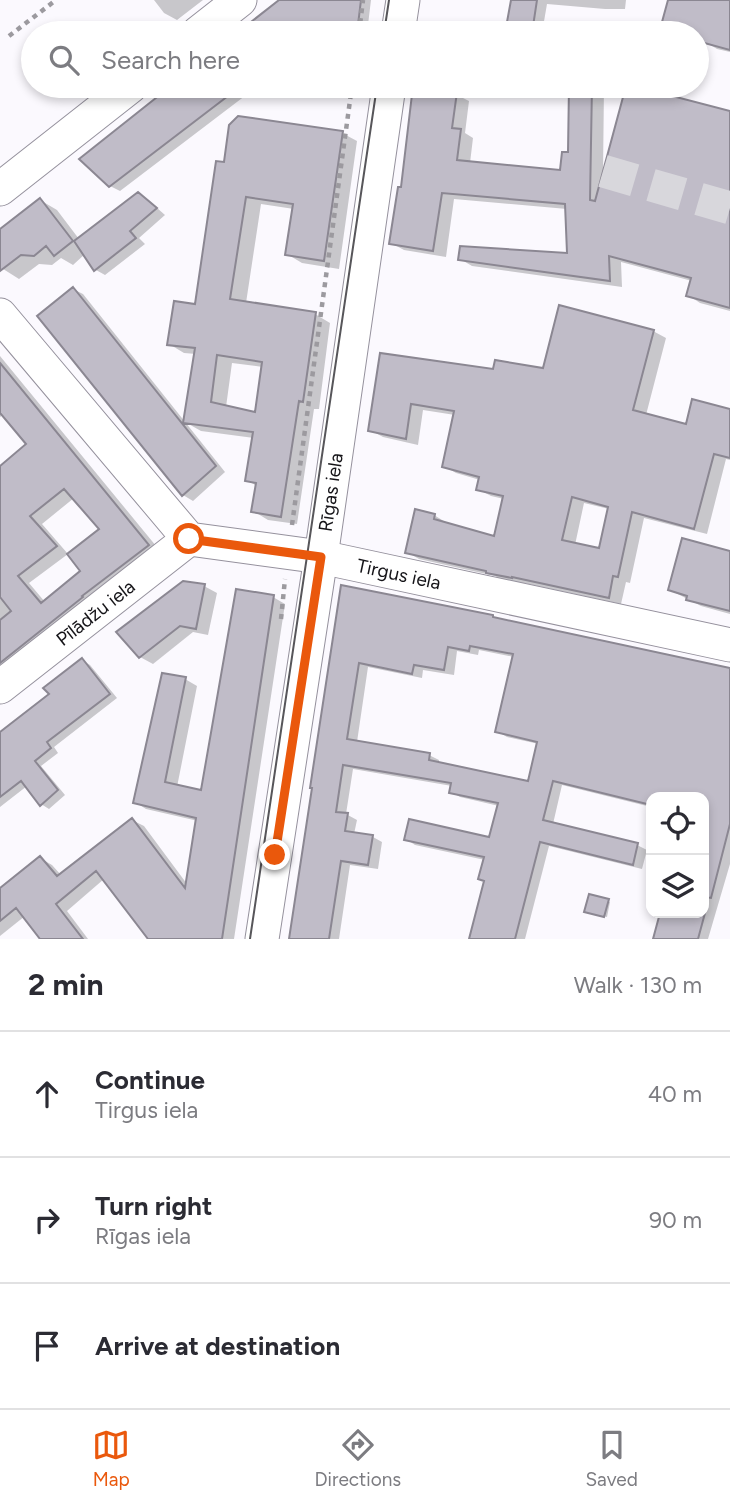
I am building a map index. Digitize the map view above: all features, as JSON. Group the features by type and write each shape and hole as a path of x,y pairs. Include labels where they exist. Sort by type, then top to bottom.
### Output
{"street":[{"path":"213,21 240,0"},
{"path":"400,21 403,0"},
{"path":"0,189 116,98"},
{"name":"Rīgas iela","path":"262,939 387,98"},
{"path":"0,315 189,539"},
{"name":"Tirgus iela","path":"189,539 321,557 730,645"},
{"name":"Pīlādžu iela","path":"0,688 189,539"}],"path":[{"path":"29,21 56,0"},
{"path":"360,21 363,0"},
{"path":"9,36 21,27"},
{"path":"281,621 350,98"}],"building":[{"path":"279,0 361,0 358,21 252,21"},
{"path":"511,0 537,0 534,21 507,21"},
{"path":"668,0 730,0 730,50 709,44 709,21 662,21"},
{"path":"156,98 225,98 109,187 79,159"},
{"path":"412,98 456,98 452,128 461,129 457,160 560,170 562,152 568,152 569,98 592,98 590,200 595,201 623,98 680,98 730,111 730,308 686,296 691,278 609,256 610,281 458,260 460,246 567,253 565,204 442,193 433,251 389,244 398,187 401,187"},
{"path":"238,116 343,131 324,261 285,255 293,204 246,197 230,299 316,312 303,402 299,401 281,517 251,512 256,483 245,481 253,432 183,423 195,348 167,345 174,301 195,304 216,161 224,162 229,125","holes":["217,355 262,362 255,412 211,402"]},
{"path":"138,192 157,208 130,231 136,238 94,271 74,241"},
{"path":"40,198 73,241 54,256 46,246 34,256 21,255 0,271 0,229"},
{"path":"73,287 216,466 182,496 37,316"},
{"path":"559,305 654,330 633,410 686,424 692,399 730,409 730,458 714,454 694,529 632,512 618,577 613,576 609,598 405,553 415,509 435,514 434,519 494,536 503,496 476,490 479,477 442,467 454,411 411,404 406,439 368,431 380,353 493,369 495,360 543,368","holes":["572,497 608,507 599,548 562,540"]},
{"path":"0,363 149,545 0,663 0,620 11,611 0,597 0,466 26,444 0,413","holes":["64,489 99,529 67,554 80,571 41,603 18,576 57,546 30,516"]},
{"path":"682,538 730,551 730,611 686,600 687,596 668,590"},
{"path":"183,581 205,584 196,629 180,626 139,658 116,632"},
{"path":"341,585 493,615 730,668 730,824 711,898 709,792 646,792 646,804 553,781 543,820 638,843 633,865 540,842 515,939 469,939 484,881 478,879 484,857 404,840 409,819 489,837 498,803 449,793 451,783 343,765 336,812 348,813 345,831 373,835 368,865 341,861 329,939 289,939","holes":["470,646 513,654 495,732 537,742 528,781 429,760 430,753 347,739 359,663 412,674 414,665 444,670 448,647 469,651"]},
{"path":"236,589 274,595 222,939 148,939 96,871 56,904 83,939 40,939 16,908 0,921 0,888 40,856 57,876 132,818 185,888 196,818 133,803 162,673 186,677 165,782 201,790"},
{"path":"82,658 110,694 47,742 51,748 35,761 58,790 40,806 21,781 0,797 0,732 49,694 43,688"},
{"path":"589,894 609,899 604,917 584,912"},
{"path":"659,918 704,918 698,939 653,939"}],"tunnel":[{"path":"603,171 730,208"}],"tram line":[{"path":"386,21 389,0"},
{"path":"250,939 375,98"}],"route":[{"path":"189,539 321,557 275,855"}]}
